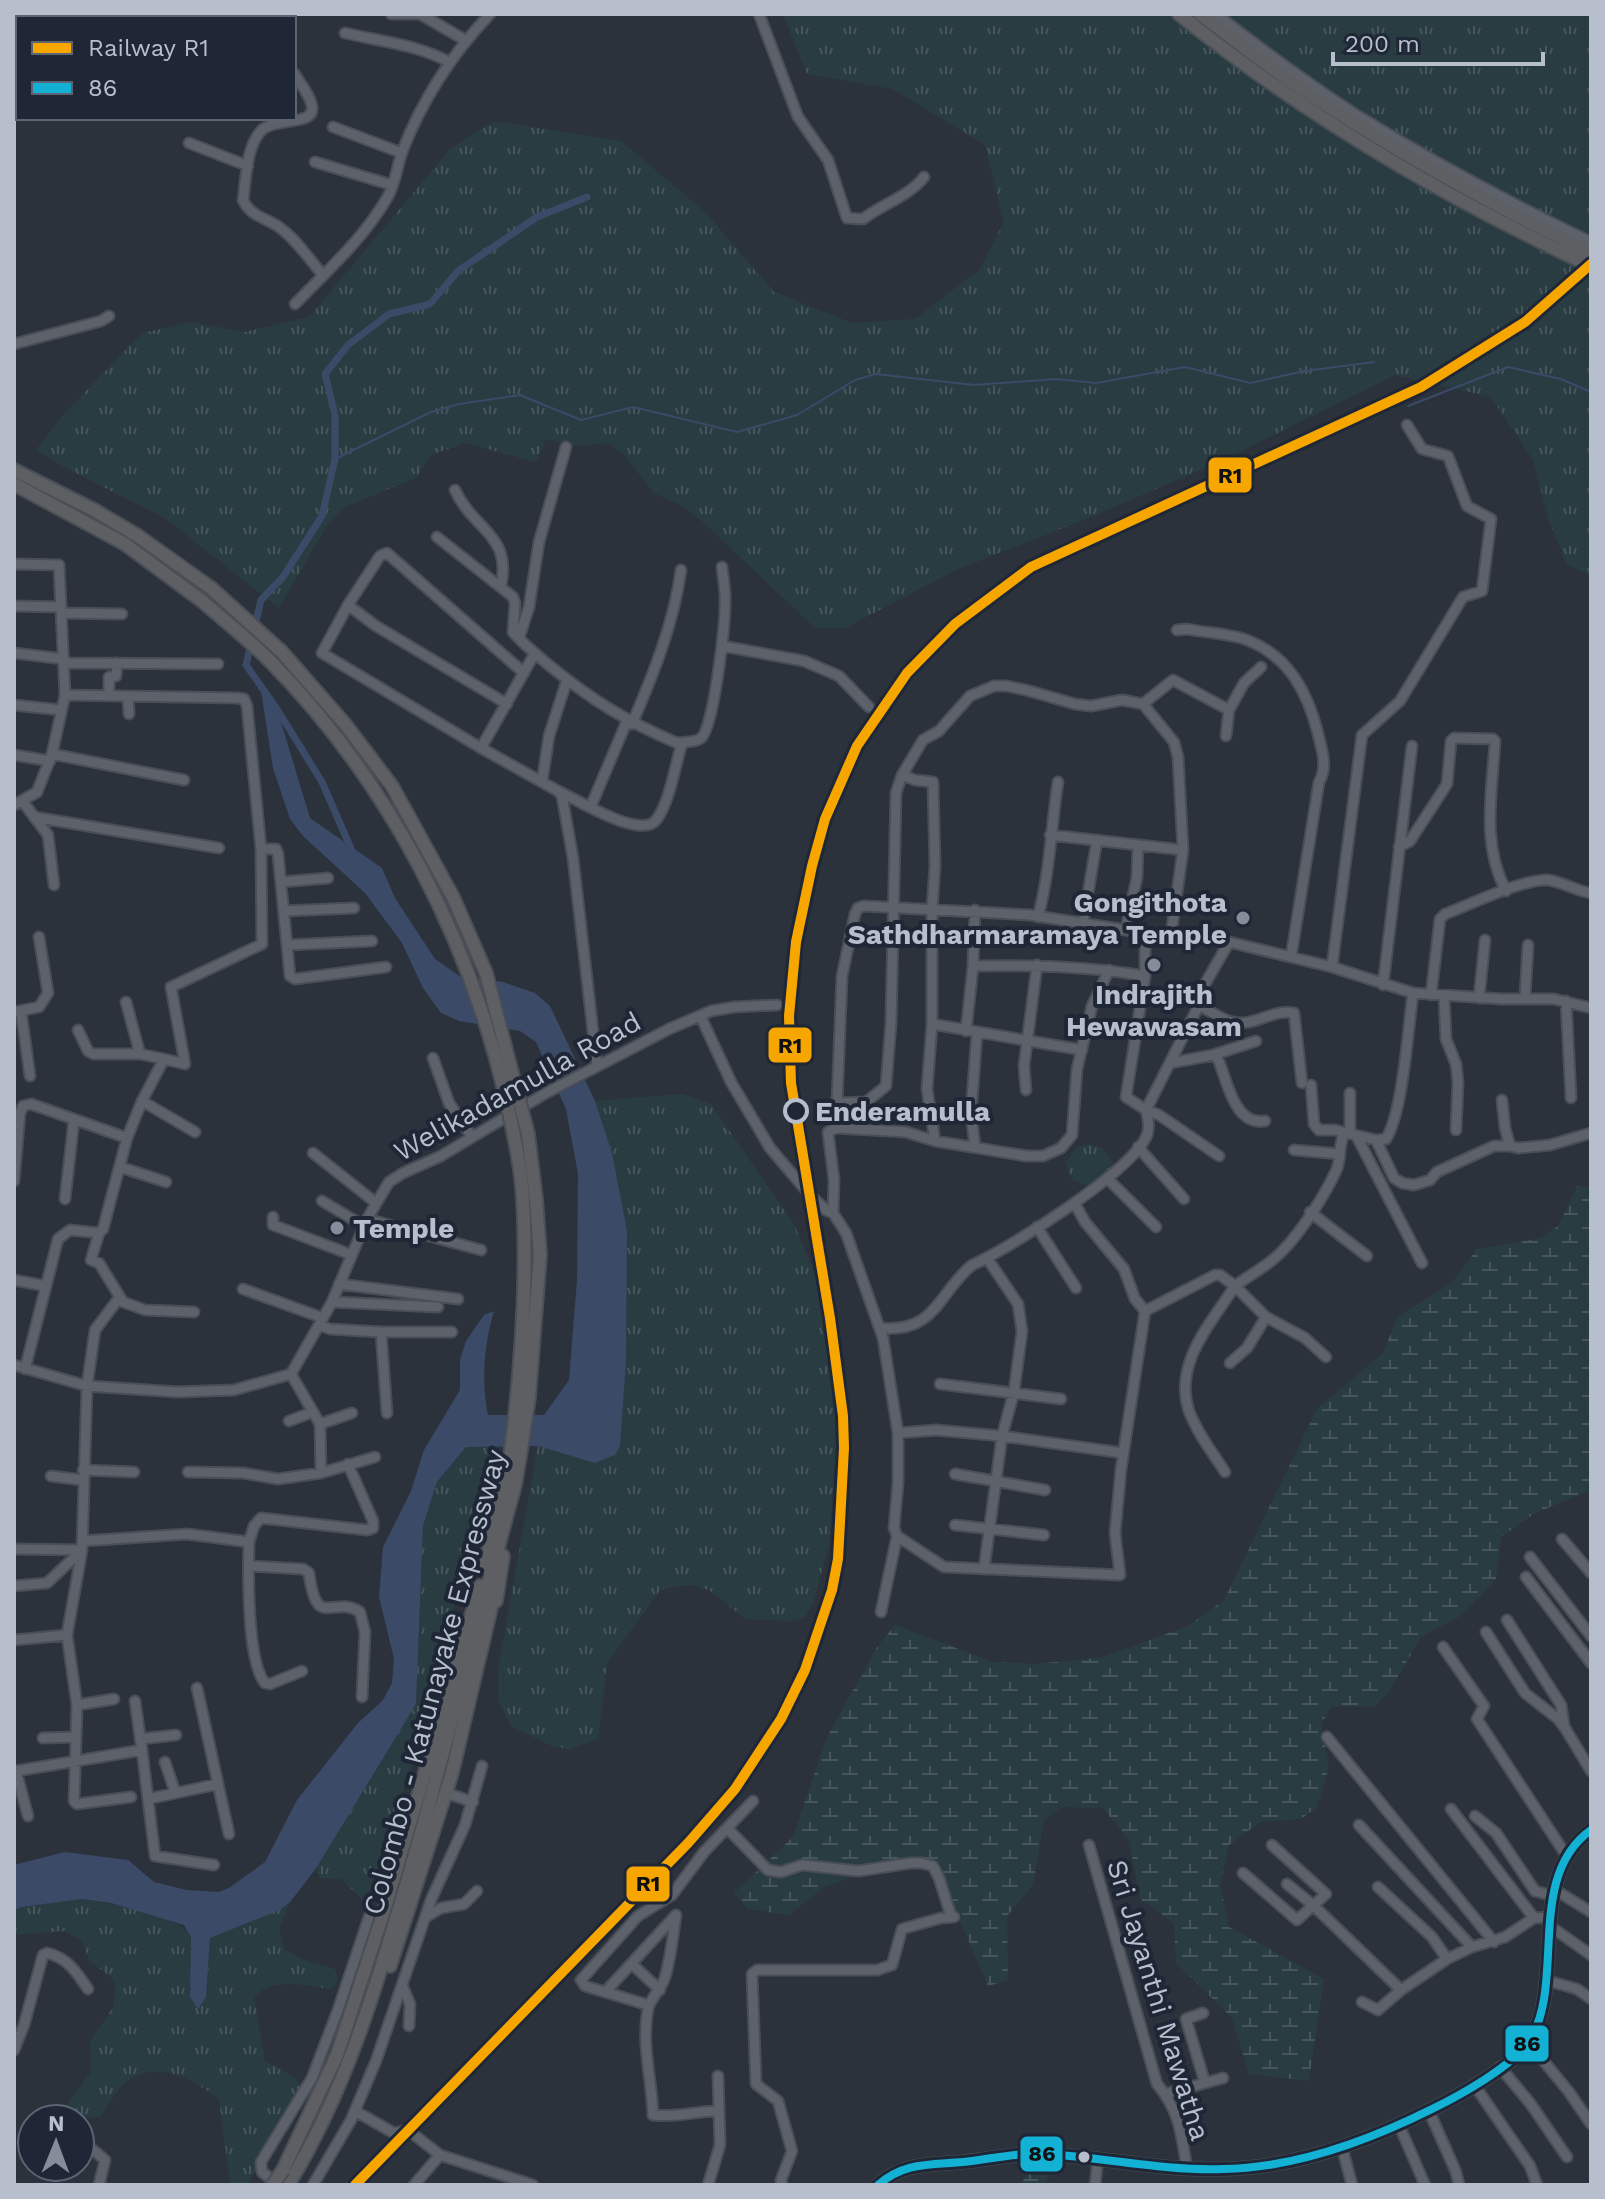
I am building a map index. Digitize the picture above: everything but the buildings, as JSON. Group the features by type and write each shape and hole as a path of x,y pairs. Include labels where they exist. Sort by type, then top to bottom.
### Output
{"highway":[{"path":"1179,14 1259,74 1393,161 1591,266"},
{"path":"1200,14 1327,106 1387,143 1476,194 1591,253"},
{"name":"Colombo - Katunayake Expressway","path":"14,470 127,530 211,588 282,652 345,724 392,786 453,897 486,973 528,1134 540,1255 529,1397 482,1578 384,1911 337,2055 288,2177"},
{"name":"Colombo - Katunayake Expressway","path":"14,484 125,544 202,601 270,661 330,729 421,865 470,974 497,1061 516,1144 523,1198 524,1314 515,1485 441,1765 366,2016 326,2118 288,2177 276,2185"},
{"path":"355,2047 422,1892 452,1795 491,1636 515,1485"},
{"path":"366,2016 388,1960 446,1771 509,1517"},
{"path":"385,1980 405,1927 452,1773 503,1556"}],"main road":[{"path":"878,2185 904,2167 1043,2154 1187,2168 1264,2166 1342,2147 1429,2111 1475,2086 1529,2043 1536,2027 1545,1980 1554,1893 1566,1855 1591,1830"}],"street":[{"path":"391,14 419,14 465,40"},
{"path":"295,304 354,241 388,197 421,108 465,40 490,14"},
{"path":"759,14 798,117 828,160 847,218 863,219 880,205 913,191 924,177"},
{"path":"1216,14 1354,113 1446,167 1591,242"},
{"path":"345,33 411,45 449,62"},
{"path":"296,77 312,106 311,113 299,120 270,120 259,133 251,148 245,205 297,243 323,275"},
{"path":"333,127 402,153"},
{"path":"189,143 248,166"},
{"path":"315,162 392,185"},
{"path":"14,344 101,321 109,316"},
{"path":"1332,967 1362,735 1400,701 1463,597 1482,591 1491,519 1467,506 1448,456 1422,449 1407,425"},
{"path":"519,638 529,607 539,542 566,447"},
{"path":"455,490 461,504 498,544 504,572 501,586"},
{"path":"437,537 501,586 515,603 513,632 535,653 601,706 681,747 665,799 651,825 621,822 558,791 322,653 348,605 380,556 387,553 524,673"},
{"path":"14,564 59,565 65,695 51,758 37,792 19,803 48,835 54,885"},
{"path":"677,743 699,740 704,736 722,646 726,601 722,567"},
{"path":"591,806 647,690 677,598 681,570"},
{"path":"348,605 376,626 507,704"},
{"path":"14,606 122,614"},
{"path":"1177,630 1246,639 1267,650 1293,673 1312,708 1324,767 1291,957"},
{"path":"722,646 804,661 839,676 869,707"},
{"path":"14,653 64,661 218,664"},
{"path":"481,748 535,653"},
{"path":"109,696 109,677 116,676 117,663"},
{"path":"1226,736 1229,710 1244,683 1261,667"},
{"path":"542,782 549,736 567,680"},
{"path":"1143,704 1173,680 1229,710"},
{"path":"838,1103 866,1102 886,1086 895,907 894,807 902,775 923,740 939,731 970,696 994,686 1026,690 1091,706 1122,700 1143,704 1174,742 1181,791 1183,850 1171,935"},
{"path":"65,695 244,699 261,849 262,944 171,987 185,1064 140,1054 93,1054 88,1051 78,1030"},
{"path":"128,696 129,714"},
{"path":"14,705 61,710"},
{"path":"1399,847 1410,841 1447,784 1454,738 1493,739 1489,840 1498,876 1506,891"},
{"path":"1383,985 1412,746"},
{"path":"14,755 51,758 184,780"},
{"path":"902,775 933,782 932,1024 927,1089 935,1141"},
{"path":"1038,917 1049,868 1050,835 1058,782"},
{"path":"558,791 568,819 597,1066"},
{"path":"34,817 219,848"},
{"path":"1050,835 1183,850"},
{"path":"1083,923 1097,840"},
{"path":"1126,929 1137,877 1138,846"},
{"path":"261,849 276,849 290,976 295,979 386,967"},
{"path":"281,882 328,878"},
{"path":"1431,995 1440,919 1445,914 1526,883 1549,880 1577,892 1591,893"},
{"path":"836,1128 842,976 855,914 858,908 864,906 975,910 1229,942 1332,967 1413,993 1566,1001 1591,1008"},
{"path":"284,911 354,908"},
{"path":"966,1031 975,910"},
{"path":"1145,933 1145,976 1126,1097 1159,1115 1219,1156"},
{"path":"30,1076 17,1011 39,1007 48,993 39,937"},
{"path":"1479,998 1485,940"},
{"path":"287,945 372,941"},
{"path":"881,1328 894,1330 911,1326 924,1318 939,1307 959,1275 1075,1204 1138,1147 1146,1136 1149,1122 1146,1110 1199,1005 1205,984 1229,942"},
{"path":"1525,998 1528,945"},
{"path":"973,966 1037,965 1145,976"},
{"path":"1026,1090 1024,1066 1037,965"},
{"path":"833,1213 834,1180 828,1132 836,1128 906,1132 935,1141 1026,1156 1043,1156 1061,1148 1072,1135 1077,1069 1092,1006 1109,970"},
{"path":"1199,1005 1228,1021 1242,1023 1281,1013 1294,1013 1314,1124 1319,1130 1335,1130 1376,1140 1386,1139 1398,1107 1413,993"},
{"path":"1444,996 1446,1039 1456,1064 1458,1082 1456,1130"},
{"path":"1566,1001 1571,1098"},
{"path":"126,1002 140,1054"},
{"name":"Welikadamulla Road","path":"291,1374 332,1302 366,1223 389,1182 441,1156 546,1093 669,1029 711,1011 777,1005"},
{"path":"701,1017 731,1082 770,1148 819,1204 833,1213 846,1233 881,1328 898,1433 894,1528 897,1536 881,1612"},
{"path":"932,1024 1082,1050"},
{"path":"975,1147 971,1113 977,1033"},
{"path":"1170,1063 1213,1055 1256,1041"},
{"path":"1213,1055 1218,1059 1237,1108 1246,1118 1265,1121"},
{"path":"433,1058 449,1103 472,1137"},
{"path":"164,1059 127,1138 103,1229 91,1260 99,1263 123,1302 145,1310 194,1312"},
{"path":"1225,1472 1188,1409 1187,1364 1209,1322 1235,1286 1272,1261 1291,1243 1331,1181 1350,1135 1350,1093"},
{"path":"1502,1100 1510,1146"},
{"path":"142,1101 195,1132"},
{"path":"14,1181 23,1106 31,1104 127,1138"},
{"path":"65,1199 74,1120"},
{"path":"1376,1140 1394,1178 1414,1185 1430,1180 1437,1172 1494,1146 1518,1148 1550,1145 1591,1133"},
{"path":"1350,1135 1422,1263"},
{"path":"1138,1147 1184,1199"},
{"path":"1294,1150 1340,1154"},
{"path":"313,1153 376,1203"},
{"path":"120,1167 166,1182"},
{"path":"1107,1178 1156,1227"},
{"path":"322,1201 366,1223 481,1250"},
{"path":"897,1536 944,1567 1120,1575 1115,1533 1123,1453 1145,1311 1135,1299 1124,1269 1085,1222 1075,1204"},
{"path":"1310,1212 1367,1256"},
{"path":"273,1217 273,1225 352,1255"},
{"path":"1037,1227 1076,1288"},
{"path":"25,1369 58,1239 70,1230 99,1233"},
{"path":"984,1569 1002,1436 1014,1392 1022,1331 1018,1304 987,1258"},
{"path":"1145,1311 1220,1275 1266,1317 1305,1338 1326,1357"},
{"path":"14,1280 46,1286"},
{"path":"339,1284 458,1299"},
{"path":"243,1289 321,1321 330,1329 452,1332"},
{"path":"119,1298 95,1330 87,1386 82,1546 67,1635 77,1705 74,1801 77,1804 131,1797"},
{"path":"332,1302 438,1307"},
{"path":"1230,1363 1247,1348 1266,1317"},
{"path":"381,1332 387,1413"},
{"path":"14,1365 87,1386 178,1392 234,1390 291,1374 320,1424 321,1473"},
{"path":"940,1384 1061,1399"},
{"path":"289,1421 313,1412"},
{"path":"320,1424 352,1413"},
{"path":"898,1433 936,1430 1123,1453"},
{"path":"188,1472 243,1473 278,1479 321,1473 375,1457"},
{"path":"302,1671 270,1684 260,1676 253,1652 249,1542 254,1526 261,1518 367,1530 373,1528 373,1521 348,1464"},
{"path":"51,1476 134,1472"},
{"path":"955,1474 1045,1490"},
{"path":"955,1525 1044,1535"},
{"path":"14,1549 82,1546 187,1534 249,1542"},
{"path":"1562,1539 1591,1573"},
{"path":"14,1586 47,1583 82,1546"},
{"path":"1530,1557 1591,1636"},
{"path":"249,1566 303,1569 309,1573 312,1594 317,1603 325,1609 354,1608 360,1612 365,1632 362,1697"},
{"path":"1526,1577 1591,1663"},
{"path":"1507,1620 1561,1705 1565,1728"},
{"path":"1486,1632 1525,1693 1558,1719 1591,1771"},
{"path":"14,1640 67,1635"},
{"path":"1443,1647 1484,1706 1477,1719 1566,1855"},
{"path":"197,1688 229,1834"},
{"path":"77,1705 114,1699"},
{"path":"135,1701 155,1856 214,1865"},
{"path":"140,1739 176,1735"},
{"path":"43,1738 75,1737"},
{"path":"1327,1737 1494,1942"},
{"path":"28,1816 15,1771 142,1750"},
{"path":"165,1762 175,1792"},
{"path":"313,2185 355,2111 376,2061 426,1917 473,1802 482,1766"},
{"path":"148,1799 218,1784"},
{"path":"452,1795 473,1802"},
{"path":"648,2005 607,1990 585,1986 581,1980 638,1916 672,1895 704,1852 753,1801"},
{"path":"1451,1809 1534,1918"},
{"path":"1475,1816 1496,1833 1535,1891 1554,1893 1591,1912"},
{"path":"1359,1825 1472,1947"},
{"path":"727,1828 768,1870 781,1872 802,1865 858,1871 911,1863 933,1866 952,1916 902,1929 892,1965 877,1970 757,1970 752,1974 756,2084 778,2101 792,2151 782,2185"},
{"name":"Sri Jayanthi Mawatha","path":"1089,1845 1157,2084 1177,2116 1187,2168"},
{"path":"1243,1873 1297,1920 1314,1906 1326,1894 1272,1845"},
{"path":"1287,1884 1401,1990"},
{"path":"1378,1887 1432,1937 1447,1959"},
{"path":"426,1917 441,1908 464,1904 477,1891"},
{"path":"607,1990 676,1915 666,1975 660,1990 648,2005 645,2043 653,2115 667,2117 697,2111 719,2111"},
{"path":"276,2185 262,2172 261,2162 312,2078 369,1917"},
{"path":"1362,2002 1378,2010 1401,1990 1447,1959 1472,1947 1494,1942 1534,1918 1550,1921 1591,1955"},
{"path":"14,2050 43,1955 60,1956 71,1965 88,1989"},
{"path":"632,1964 660,1990"},
{"path":"1545,1980 1577,1989 1591,1999"},
{"path":"402,1985 410,2004 409,2026"},
{"path":"1203,2013 1186,2019 1205,2083"},
{"path":"1529,2043 1588,2112 1591,2124"},
{"path":"1500,2067 1530,2103 1567,2157"},
{"path":"708,2185 720,2145 718,2076"},
{"path":"1165,2094 1223,2078"},
{"path":"1475,2086 1530,2166 1537,2185"},
{"path":"355,2111 394,2133 408,2130 440,2155 533,2185"},
{"path":"1429,2111 1459,2185"},
{"path":"1399,2125 1425,2185"},
{"path":"1342,2147 1352,2185"},
{"path":"96,2152 105,2160 99,2185"},
{"path":"414,2185 440,2155"},
{"path":"1095,2185 1098,2159"}],"green space":[{"path":"783,14 1591,14 1591,575 1567,565 1549,521 1533,460 1491,397 1395,375 1219,462 958,569 845,628 815,628 702,521 683,506 654,493 625,456 608,443 575,446 546,439 536,462 465,443 431,455 416,478 347,506 327,525 279,608 166,519 36,450 63,415 142,333 191,322 244,332 309,317 451,148 494,121 621,141 706,213 774,292 852,323 915,319 980,269 1004,222 985,145 893,89 807,74"},
{"path":"682,1094 710,1103 794,1224 816,1276 838,1415 829,1545 813,1603 805,1617 790,1621 745,1619 709,1590 690,1585 661,1589 607,1663 598,1739 570,1749 552,1746 511,1726 498,1700 498,1669 538,1446 595,1463 612,1153 595,1101"},
{"path":"1088,1144 1102,1148 1113,1162 1108,1174 1087,1185 1072,1180 1065,1160 1077,1147"},
{"path":"1577,1186 1591,1187 1591,1490 1535,1513 1501,1537 1496,1579 1462,1615 1421,1637 1389,1692 1374,1707 1332,1706 1321,1724 1329,1767 1317,1807 1301,1819 1260,1822 1229,1845 1220,1885 1229,1927 1324,1979 1309,2081 1249,2074 1232,2018 1176,1963 1174,1923 1140,1899 1129,1840 1103,1808 1062,1807 1044,1820 1033,1885 1007,1916 1008,1980 988,1986 939,1872 921,1865 879,1868 824,1887 789,1915 748,1909 734,1893 793,1837 827,1737 877,1647 895,1625 993,1662 1037,1664 1103,1657 1188,1626 1224,1600 1317,1409 1383,1353 1398,1316 1452,1283 1477,1249 1541,1238 1558,1226"},
{"path":"466,1447 492,1447 430,1710 366,1903 341,1879 319,1878 317,1867 416,1704 423,1526 437,1482"},
{"path":"82,1899 140,1911 183,1928 189,1934 192,1947 190,1997 206,1996 210,1938 279,1910 291,1901 279,1928 284,1949 304,1960 335,1969 338,1980 332,1989 281,1984 271,1986 254,1997 265,2061 294,2077 301,2085 263,2148 249,2185 233,2185 230,2182 219,2100 187,2079 163,2072 138,2075 119,2088 100,2117 96,2117 96,2103 68,2103 91,2072 90,2041 113,2008 116,1987 112,1978 89,1960 82,1941 64,1931 14,1935 14,1911 21,1907"},
{"path":"1058,2161 1044,2185 1020,2185 1034,2164"}],"water":[{"path":"261,691 277,709 310,818 382,868 395,898 435,959 461,977 503,982 535,993 550,1006 595,1101 612,1153 627,1231 626,1361 620,1446 615,1455 595,1463 538,1446 466,1447 437,1482 423,1526 416,1704 317,1867 291,1901 280,1910 210,1938 206,1997 198,2009 190,1997 191,1937 184,1925 111,1903 82,1899 21,1907 14,1911 14,1865 65,1852 128,1860 154,1882 187,1890 219,1892 265,1862 297,1800 358,1723 383,1700 392,1683 394,1659 379,1597 383,1547 411,1491 424,1450 460,1390 460,1360 466,1341 484,1315 494,1311 485,1363 488,1415 544,1415 569,1380 577,1280 578,1174 566,1109 536,1042 520,1031 459,1021 441,1013 423,988 402,943 365,893 303,836 290,819 273,768"}],"waterway":[{"path":"352,851 322,782 246,665 261,600 283,577 322,516 335,459 335,415 325,374 348,345 389,314 430,304 458,271 537,217 587,197"},
{"path":"335,459 431,412 459,404 520,395 581,420 633,407 737,432 797,415 855,380 876,374 974,385 1056,379 1096,383 1185,367 1250,383 1305,371 1374,362"},
{"path":"1408,406 1508,367 1561,379 1591,392"}],"rail line":[{"name":"R1","path":"355,2185 689,1842 735,1789 781,1719 805,1670 832,1590 838,1559 844,1448 843,1416 830,1318 791,1083 789,1016 796,942 812,866 825,819 857,746 907,673 955,624 1031,567 1421,387 1525,322 1591,264"}],"transit line":[{"name":"86","path":"878,2185 908,2168 1027,2154 1179,2168 1223,2169 1277,2164 1357,2142 1432,2109 1500,2069 1530,2040 1540,2016 1545,1989 1552,1902 1559,1874 1571,1850 1591,1830"}],"place":[{"name":"Gongithota Sathdharmaramaya Temple","path":"1243,918"},
{"name":"Indrajith Hewawasam","path":"1154,965"},
{"name":"Enderamulla","path":"796,1111"},
{"name":"Temple","path":"337,1228"}]}
